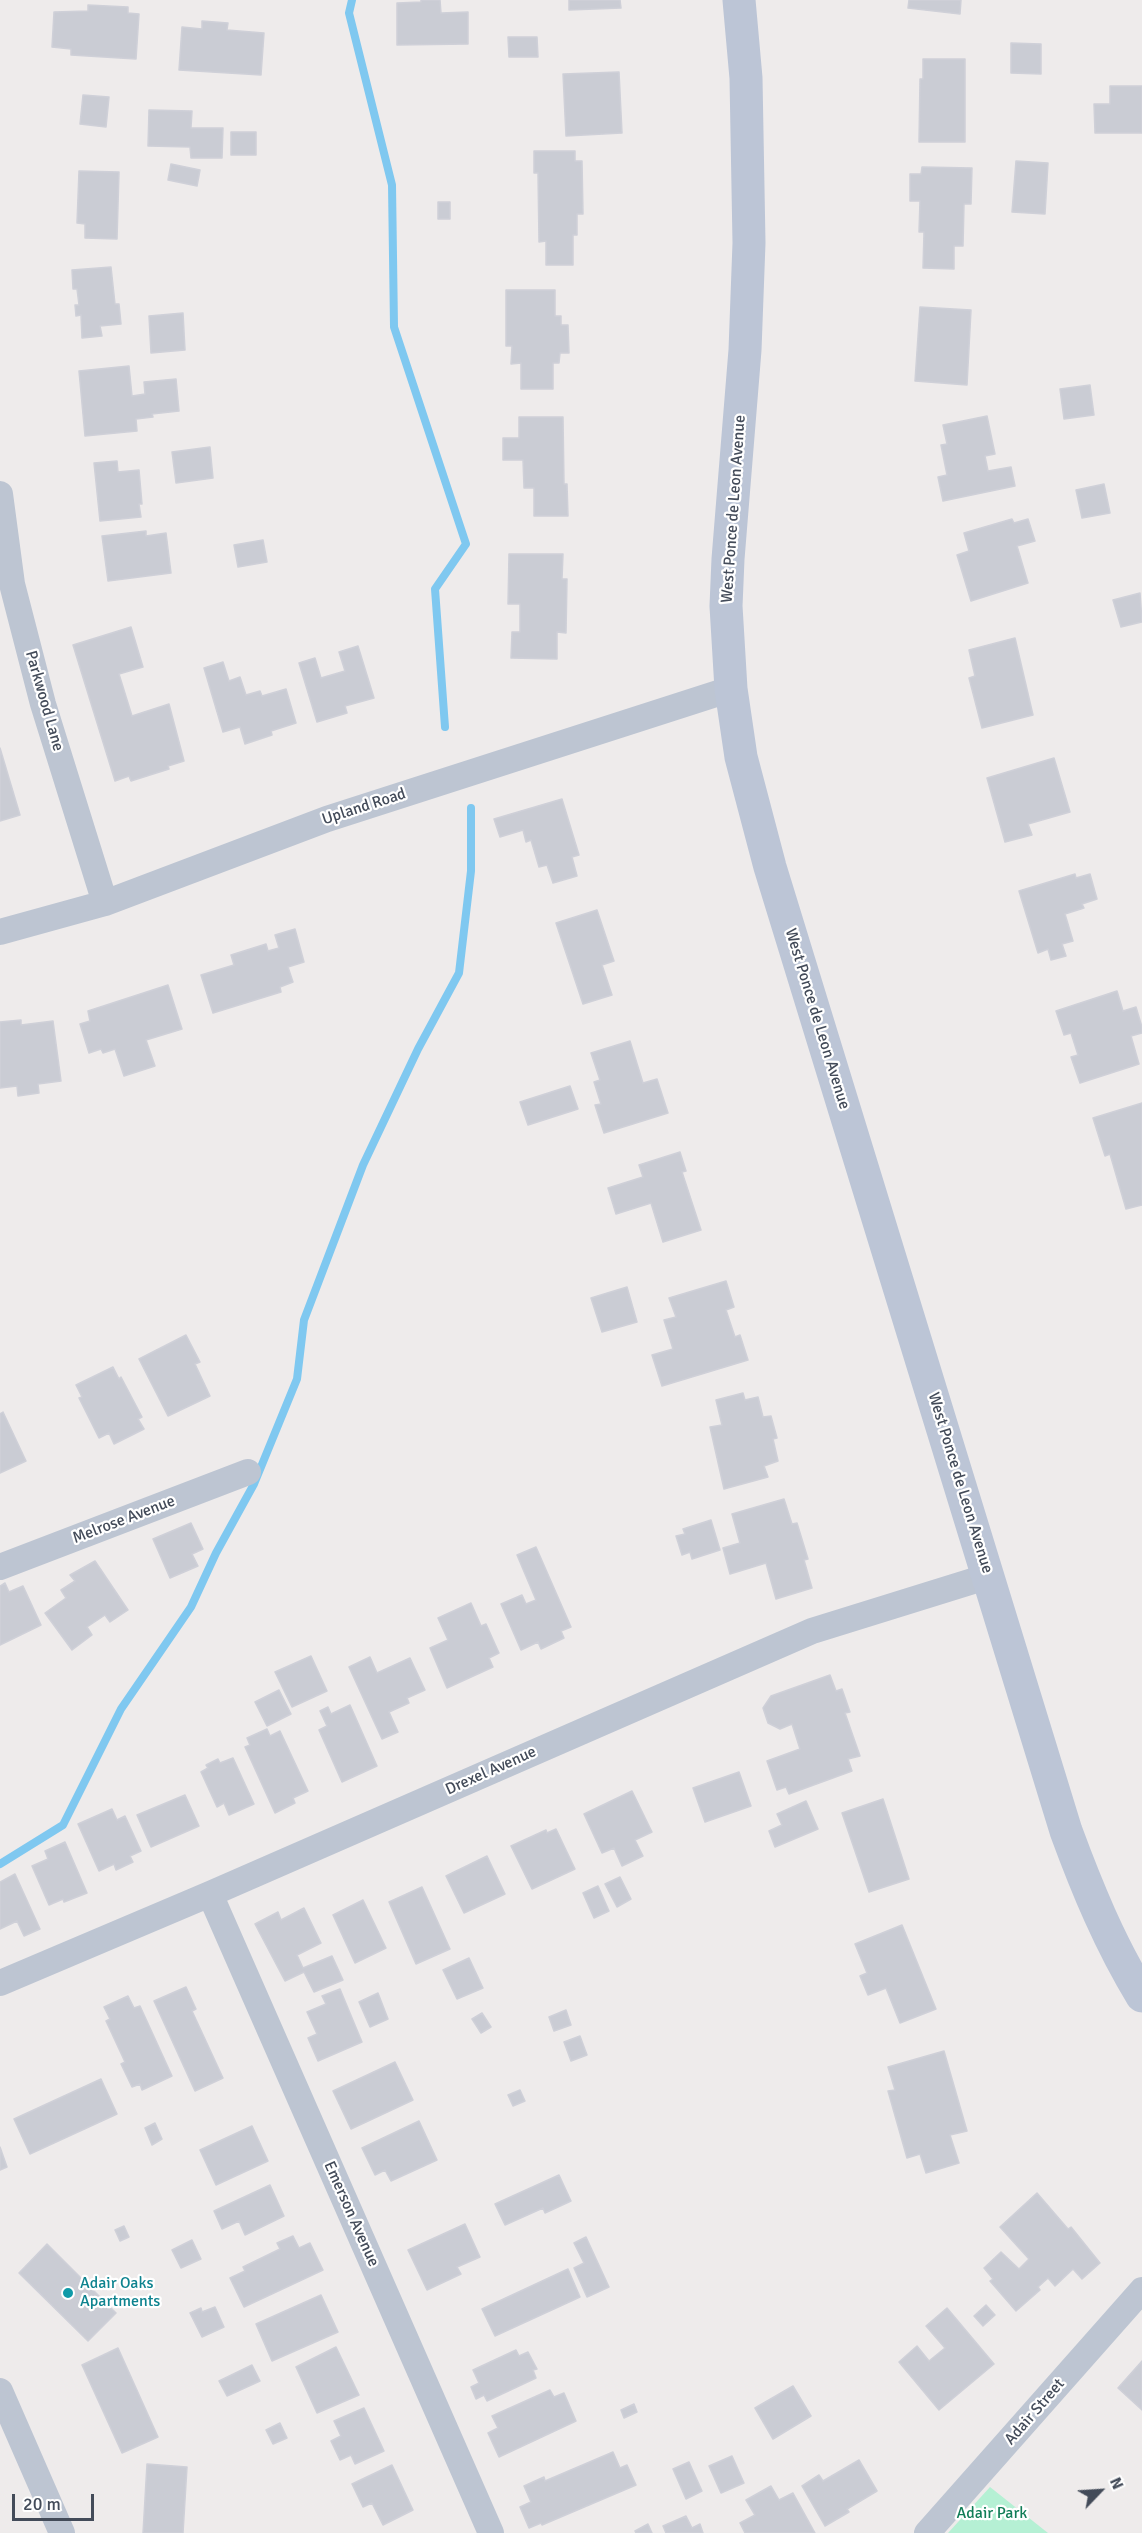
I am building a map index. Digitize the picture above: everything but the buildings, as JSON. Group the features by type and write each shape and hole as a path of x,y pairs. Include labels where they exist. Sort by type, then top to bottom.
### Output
{"main road":[{"name":"West Ponce de Leon Avenue","path":"739,0 746,78 749,243 745,350 726,606 731,689 741,757 764,846 1080,1869 1112,1941 1142,1996"}],"street":[{"name":"Parkwood Lane","path":"0,494 12,584 43,704 105,903"},
{"name":"Upland Road","path":"0,932 105,903 327,819 731,689"},
{"name":"Melrose Avenue","path":"0,1567 248,1472"},
{"name":"Drexel Avenue","path":"0,1983 210,1894 812,1631 989,1576"},
{"name":"Emerson Avenue","path":"210,1894 491,2533"},
{"name":"Adair Street","path":"927,2533 1142,2290"},
{"path":"0,2391 62,2533"}],"green space":[{"name":"Adair Park","path":"990,2487 1048,2533 948,2533"}],"waterway":[{"path":"352,0 349,13 392,185 394,327 466,544 435,589 445,727"},
{"path":"0,1864 63,1825 121,1709 191,1607 216,1553 254,1484 297,1379 304,1320 363,1165 418,1049 459,973 471,871 471,808"}],"place":[{"name":"Adair Oaks Apartments","path":"68,2293"}]}
